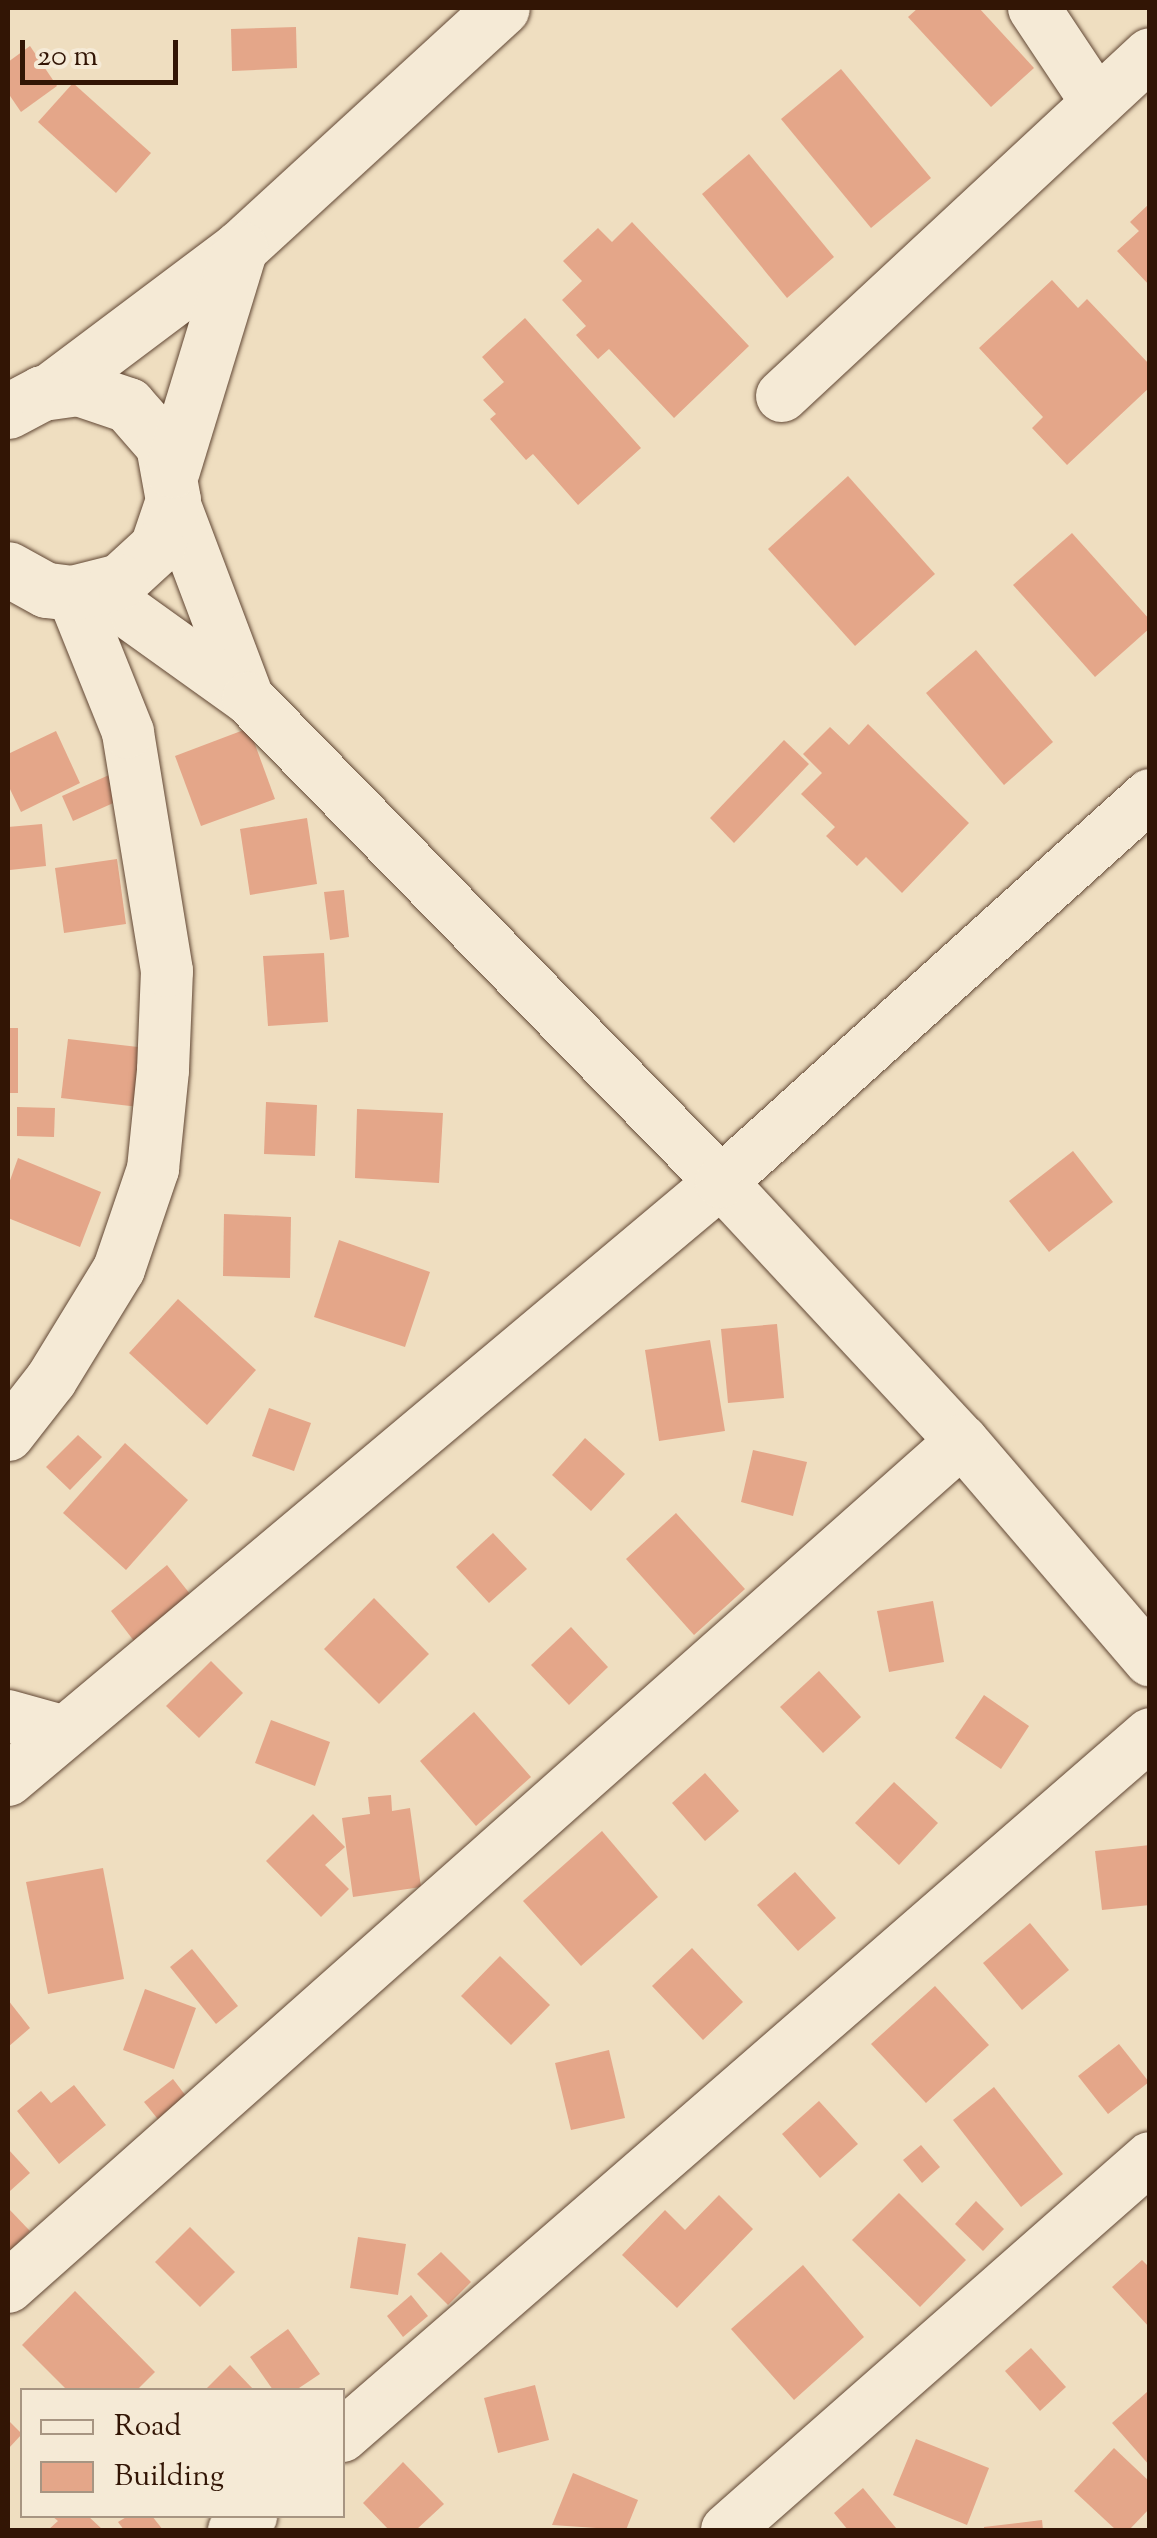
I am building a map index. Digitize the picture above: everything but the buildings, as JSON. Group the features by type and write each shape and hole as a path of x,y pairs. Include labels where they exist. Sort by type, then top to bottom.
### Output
{"street":[{"path":"25,395 240,248 502,8"},
{"path":"1034,8 1097,104"},
{"path":"782,396 1150,54"},
{"path":"46,590 140,567 157,547 240,248"},
{"path":"25,395 78,388 128,405 163,445 172,485 248,698"},
{"path":"46,590 248,698 721,1182 962,1441 1150,1660"},
{"path":"8,1435 51,1380 118,1269 153,1169 167,970 128,732 46,590"},
{"path":"8,1780 721,1182 1150,795"},
{"path":"8,2287 962,1441"},
{"path":"8,1716 62,1731"},
{"path":"345,2433 1150,1734"},
{"path":"727,2530 1150,2158"}]}
